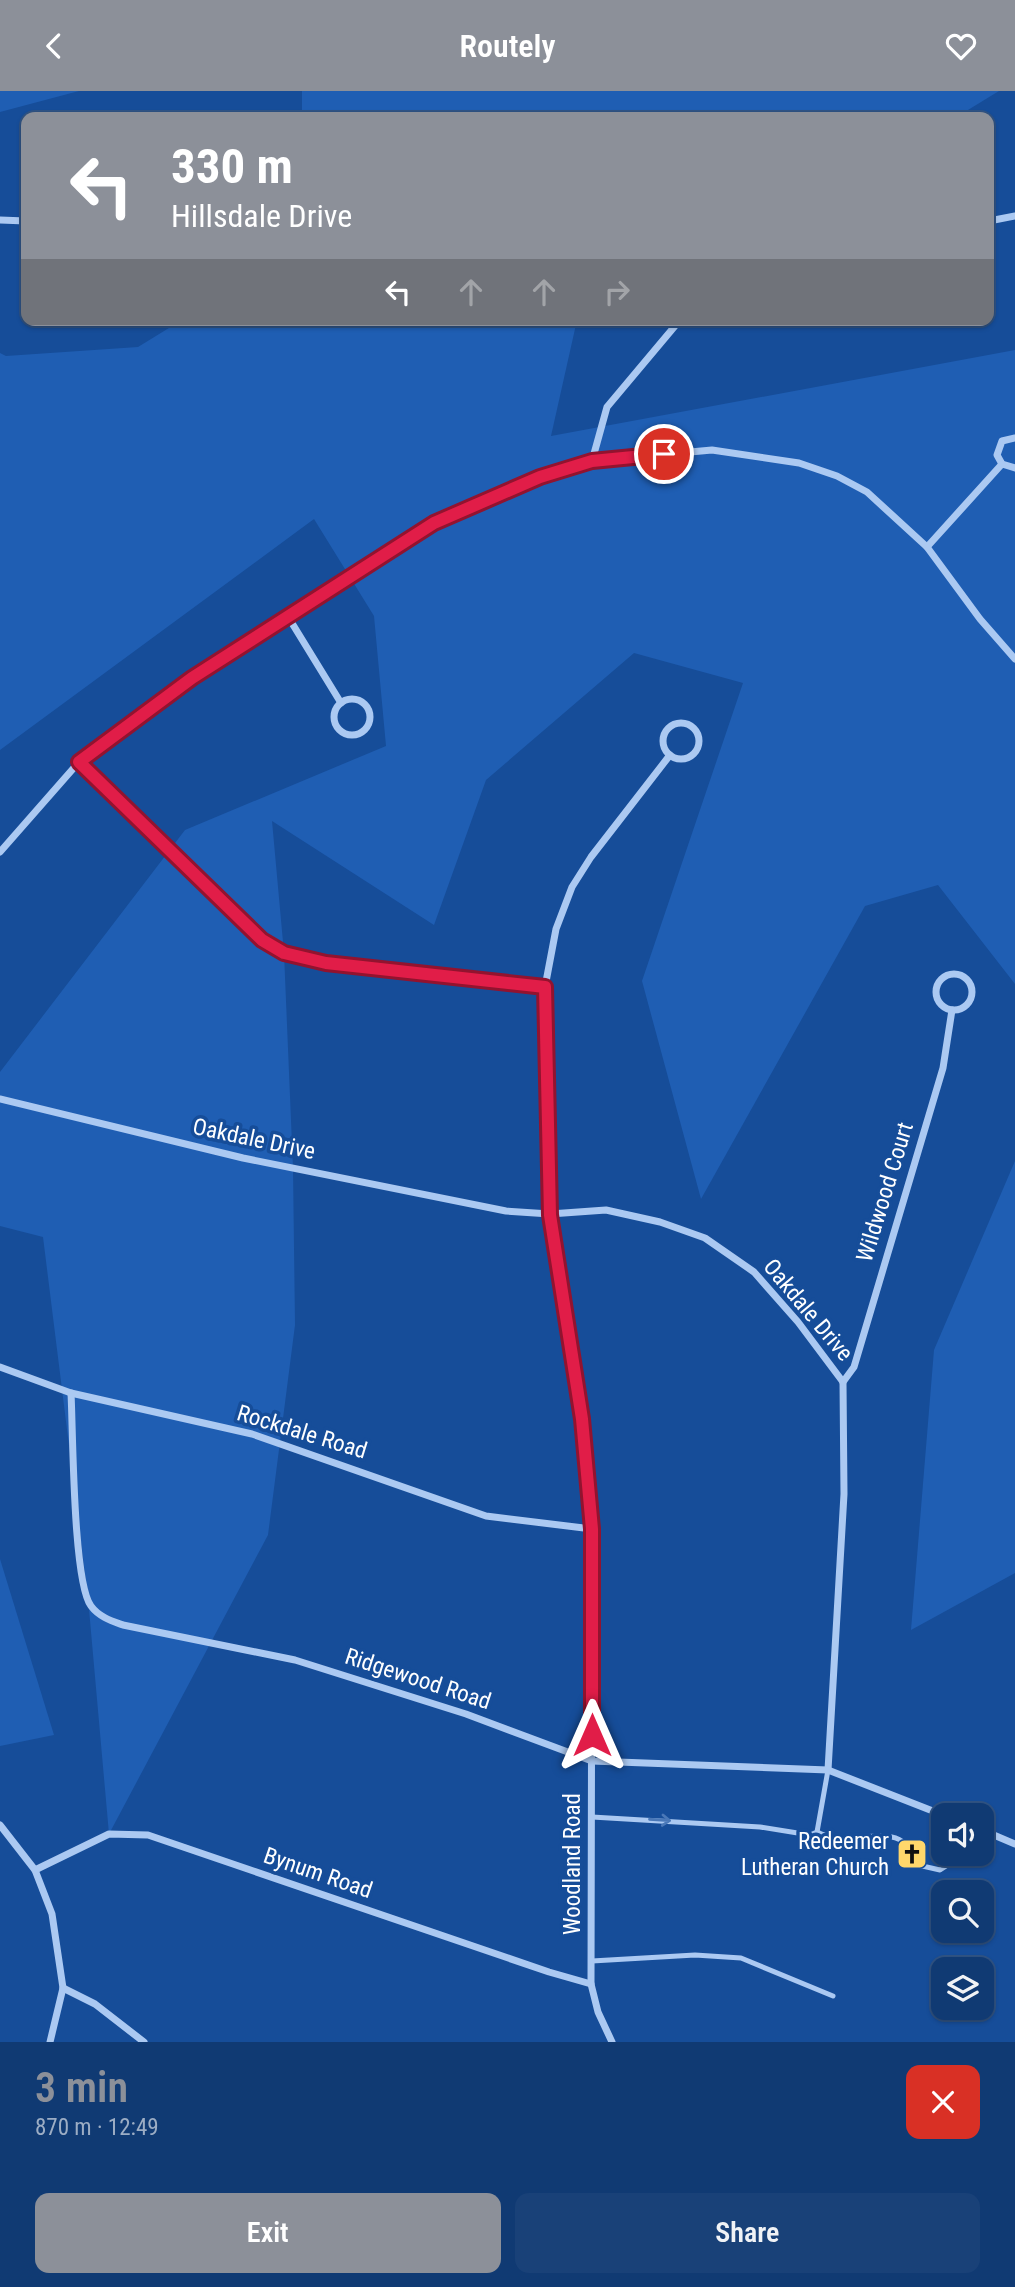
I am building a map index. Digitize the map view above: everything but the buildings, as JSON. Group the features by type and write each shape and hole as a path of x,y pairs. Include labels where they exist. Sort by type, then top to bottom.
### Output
{"street":[{"path":"994,220 1015,216"},
{"path":"0,220 21,221"},
{"path":"592,461 607,407 675,326"},
{"path":"1015,438 1006,438 998,445 997,455 1002,464 1015,468"},
{"path":"0,852 79,762 171,693 287,615 434,523 540,477 592,461 712,450 799,463 837,476 867,492 928,547 980,619 1015,659"},
{"path":"928,547 1002,464"},
{"path":"287,615 341,702"},
{"path":"356,699 366,705 370,721 364,731 353,735 337,727 334,715 341,702 356,699"},
{"path":"676,724 692,727 698,737 694,753 685,758 670,755 663,742 666,731 676,724"},
{"name":"Woodland Road","path":"612,2042 598,2011 592,1984 592,1529 582,1419 550,1215 545,987 556,929 572,887 591,857 670,755"},
{"path":"79,762 262,940 284,953 326,963 545,987"},
{"path":"954,974 965,978 972,993 968,1004 952,1010 942,1004 937,994 943,978 954,974"},
{"name":"Wildwood Court","path":"844,1382 854,1367 943,1069 952,1010"},
{"name":"Oakdale Drive","path":"0,1099 243,1158 506,1211 550,1215 606,1210 660,1222 705,1238 754,1272 798,1322 844,1382 844,1494 828,1770"},
{"name":"Rockdale Road","path":"0,1367 71,1393 252,1434 354,1467 486,1516 592,1529"},
{"name":"Ridgewood Road","path":"71,1393 80,1565 91,1606 104,1617 123,1626 295,1660 466,1714 592,1761 828,1770 931,1810"},
{"path":"0,1825 35,1870 52,1914 63,1988 50,2042"},
{"name":"Bynum Road","path":"35,1870 109,1834 148,1835 549,1972 592,1984"},
{"path":"994,1836 1015,1844"},
{"path":"63,1988 95,2004 144,2042"}],"lane":[{"path":"817,1832 828,1770"},
{"path":"592,1817 760,1827 810,1835 817,1832 830,1838 861,1839 873,1835 902,1841 918,1865 940,1870 946,1866"},
{"path":"592,1961 695,1955 741,1958 833,1996"}],"shaded area":[{"path":"0,91 79,91 0,112"},
{"path":"302,91 999,91 965,112 302,112"},
{"path":"172,326 576,326 551,436 1015,350 1015,984 938,885 865,906 701,1199 642,981 743,683 634,653 486,780 434,925 272,821 284,953 293,1168 295,1325 268,1535 109,1834 88,1598 43,1237 0,1226 0,1072 185,830 386,746 374,616 314,519 0,750 0,353 6,356 138,347"},
{"path":"1015,1161 1015,1573 911,1630 934,1350"},
{"path":"0,1559 54,1735 0,1746"}],"place":[{"name":"Redeemer Lutheran Church","path":"912,1854"}],"route":[{"path":"592,1735 592,1529 582,1419 550,1215 545,987 326,963 284,953 262,940 79,762 192,678 434,523 540,477 592,461 664,454"}]}
